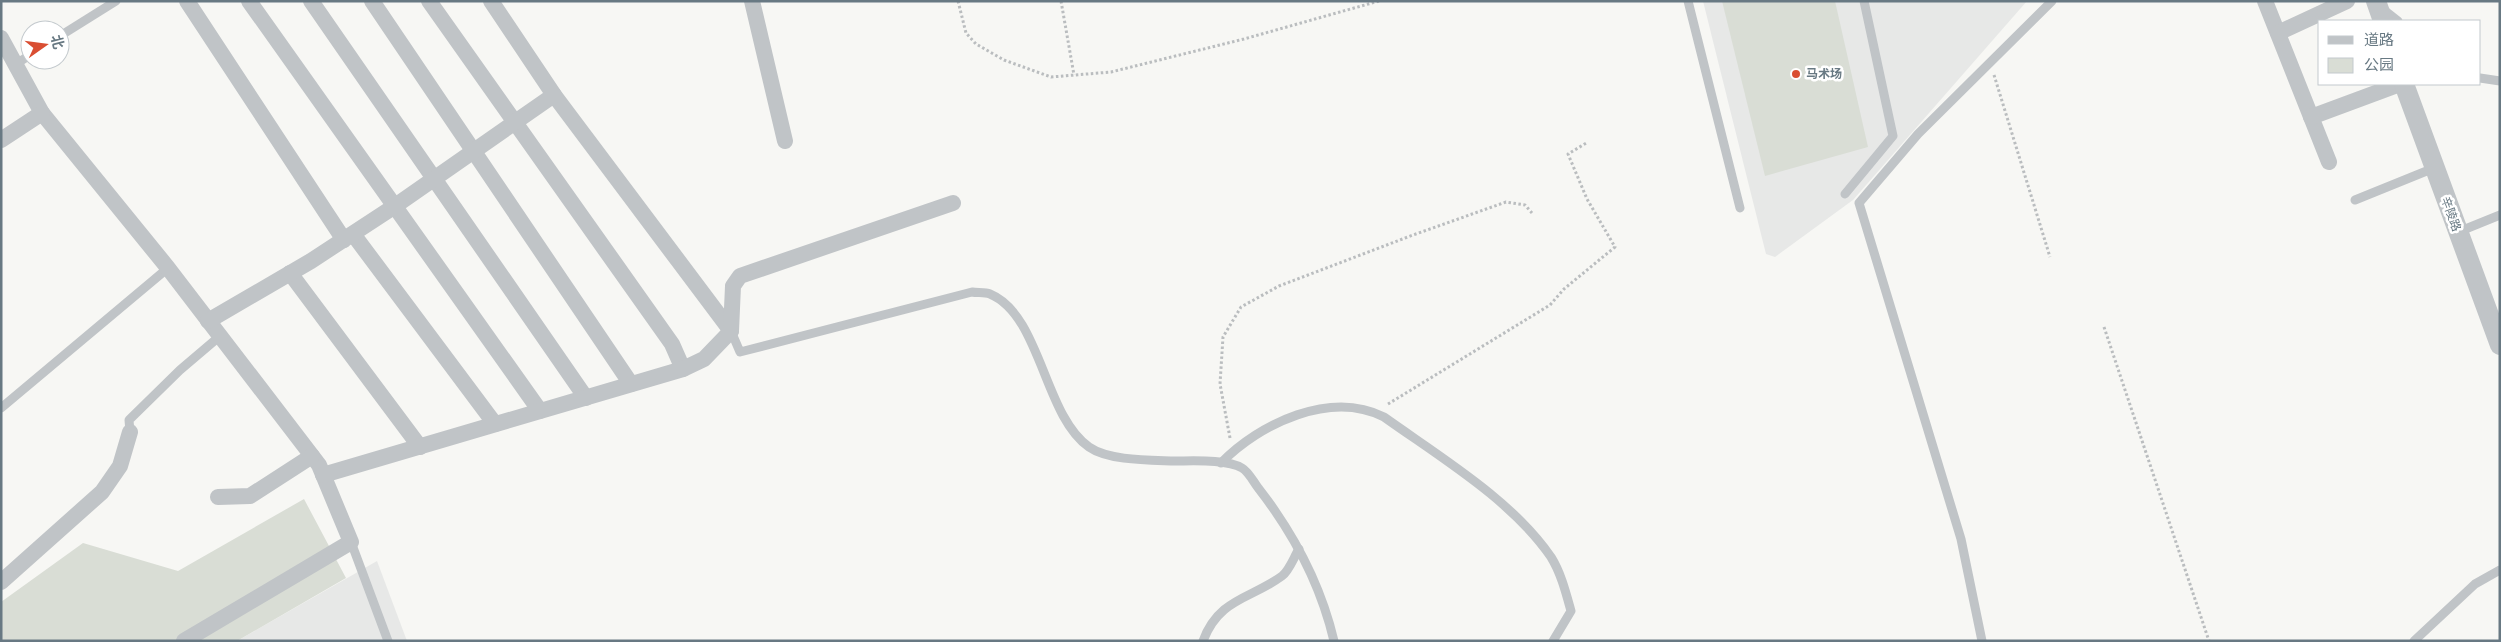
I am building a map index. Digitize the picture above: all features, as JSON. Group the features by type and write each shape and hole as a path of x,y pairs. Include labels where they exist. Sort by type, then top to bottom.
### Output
{"street":[{"path":"188,1 348,237 495,424"},
{"path":"249,1 540,411"},
{"path":"311,1 586,398"},
{"path":"372,1 631,384"},
{"path":"429,1 672,344 683,369"},
{"path":"491,1 554,95 731,331"},
{"path":"752,1 785,140"},
{"path":"2265,1 2329,162"},
{"path":"2278,34 2348,1"},
{"path":"2,41 42,113 168,268 312,456 324,475 351,542 184,641"},
{"path":"2311,117 2399,85"},
{"name":"辛陵路","path":"2402,85 2500,345"},
{"path":"208,321 348,237 474,152 554,95"},
{"path":"1,140 42,113"},
{"path":"324,475 683,369 704,359 731,331 732,286 740,276 953,203"},
{"path":"290,273 420,447"},
{"path":"1,582 102,492 120,466 130,432"},
{"path":"218,497 250,496 312,456"}],"lane":[{"path":"70,30 116,1"},
{"path":"1688,1 1740,208"},
{"path":"1845,194 1893,136 1864,1"},
{"path":"1982,641 1961,539 1859,203 1918,134 2052,1"},
{"path":"2379,9 2396,20"},
{"path":"16,64 20,61"},
{"path":"2481,78 2500,81"},
{"path":"2355,200 2434,168"},
{"path":"2458,232 2500,215"},
{"path":"1,408 168,268"},
{"path":"731,331 740,352 972,292 989,293 1004,303 1017,319 1042,364 1064,422 1090,448 1131,459 1221,463 1243,468 1276,511 1299,549 1316,588 1334,641"},
{"path":"130,432 128,420 180,370 220,336"},
{"path":"1221,463 1232,451 1249,439 1288,419 1335,407 1370,410 1384,417 1477,485 1524,525 1551,558 1563,582 1571,611 1553,641"},
{"path":"351,542 388,641"},
{"path":"1203,641 1206,631 1226,606 1284,575 1299,549"},
{"path":"2414,641 2475,584 2500,570"}],"path":[{"path":"958,1 966,33 976,44 1004,60 1051,77 1121,69 1244,39 1379,1"},
{"path":"1061,1 1074,75"},
{"path":"1990,62 2050,257"},
{"path":"1370,410 1375,412 1550,305 1564,289 1615,247 1587,199 1568,154 1588,142"},
{"path":"1232,451 1220,384 1223,337 1241,307 1279,286 1506,202 1525,205 1532,213"},
{"path":"2104,327 2209,641"}],"shaded area":[{"path":"1703,1 2027,1 1853,200 1775,257 1766,254"},
{"path":"377,561 407,641 237,641"}],"green space":[{"name":"马术场","path":"1722,1 1835,1 1868,147 1765,176"},
{"path":"304,499 346,578 237,641 1,641 1,602 83,543 178,571"}],"place":[{"name":"马术场","path":"1796,74"}]}
